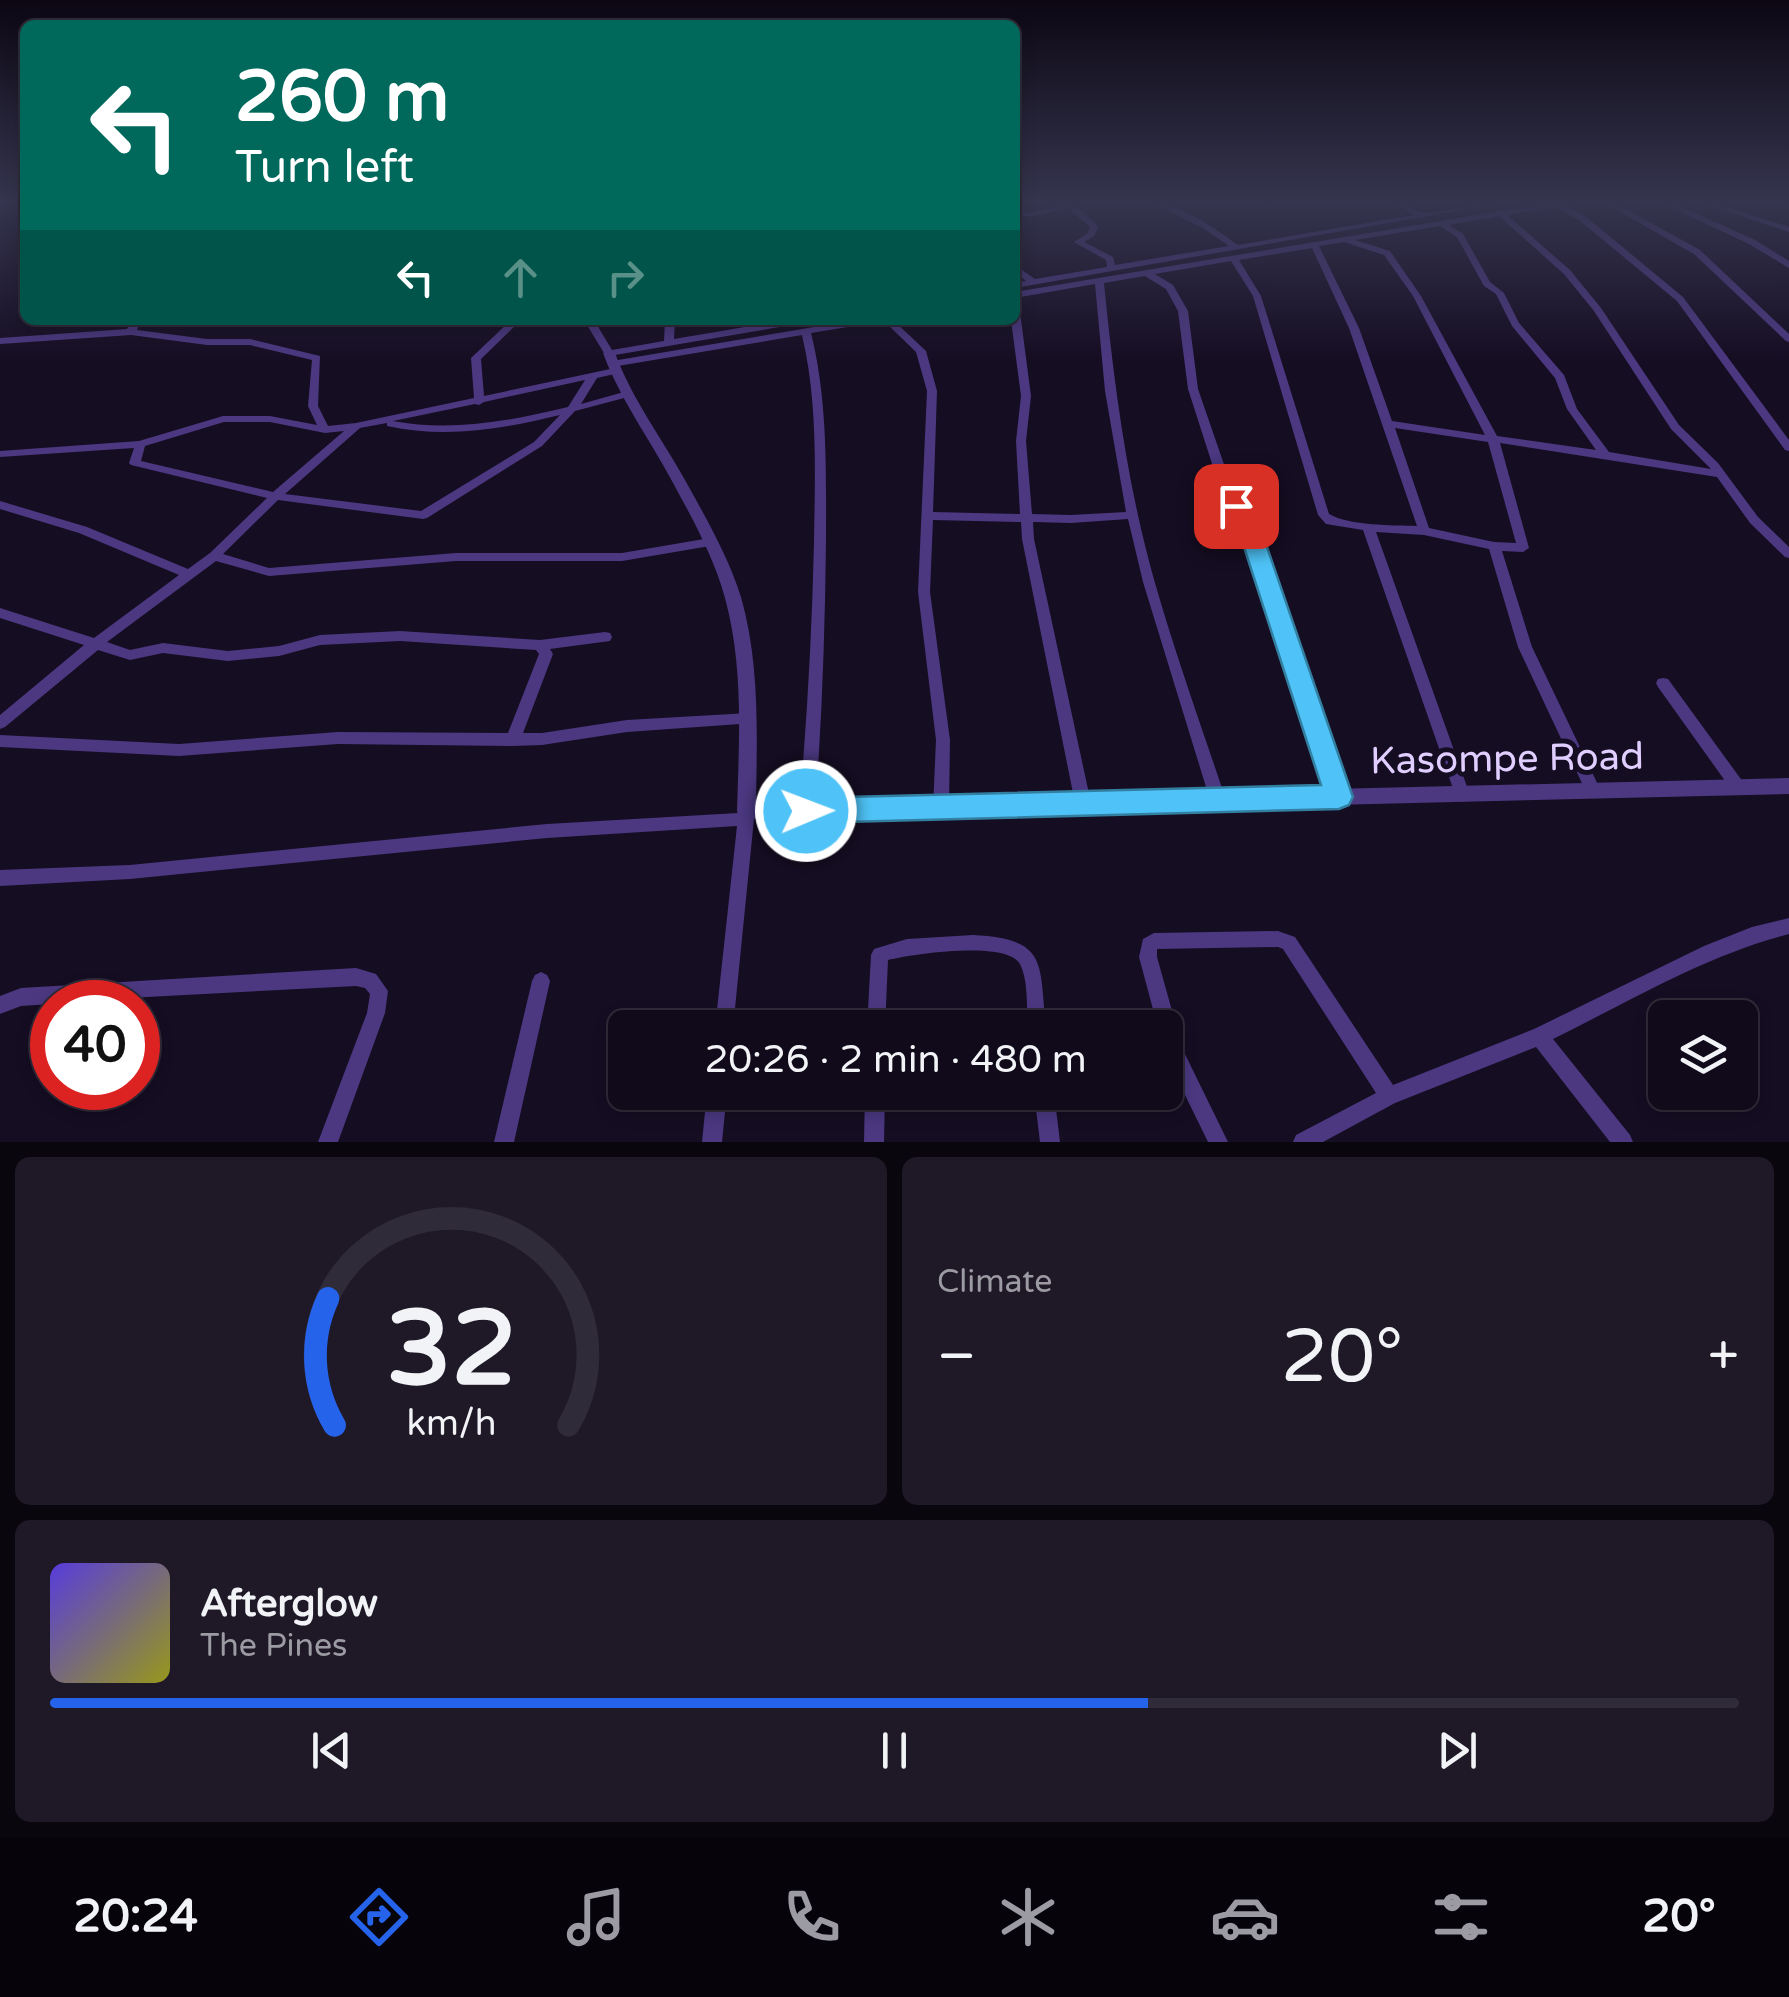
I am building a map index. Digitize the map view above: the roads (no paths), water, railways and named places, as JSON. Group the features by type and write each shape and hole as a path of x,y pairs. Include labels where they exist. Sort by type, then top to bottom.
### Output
{"street":[{"path":"1103,255 1110,259 1112,269"},
{"path":"1020,284 1217,255"},
{"path":"1020,294 1225,255"},
{"path":"1236,255 1257,296 1324,516 1330,521 1424,530 1494,546 1522,548 1493,439 1474,396 1417,296 1388,255"},
{"path":"1319,255 1354,328 1424,530"},
{"path":"1471,255 1487,284 1500,293 1515,324 1560,377 1572,408 1605,455"},
{"path":"1550,255 1598,310 1675,428 1723,474 1754,520 1789,554"},
{"path":"1627,255 1680,299 1789,448"},
{"path":"1700,255 1789,339"},
{"path":"1020,272 1034,282"},
{"path":"1147,273 1170,287 1183,311 1192,389 1222,476 1256,547 1339,797"},
{"path":"1099,281 1110,392 1133,515 1149,582 1218,800"},
{"path":"131,325 132,332"},
{"path":"478,402 476,358 511,325"},
{"path":"591,325 624,395 670,463 733,598 748,675 749,719 746,815 726,1010"},
{"path":"669,342 670,325"},
{"path":"893,325 920,351 932,391 924,592 943,740 941,808"},
{"path":"1017,325 1026,396 1021,429 1025,518 1083,803"},
{"path":"612,363 805,326"},
{"path":"0,454 140,444 223,419 270,419 325,430 384,422 593,376 612,363 669,342 805,326"},
{"path":"805,326 820,403 822,562 806,811"},
{"path":"0,341 132,332 208,342 250,342 316,358 312,406 325,430"},
{"path":"140,444 134,459 138,465 275,496 422,515 538,444 572,409 593,376"},
{"path":"384,422 411,428 508,423 624,395"},
{"path":"1388,424 1723,474"},
{"path":"0,723 94,645 214,556 275,496 356,426"},
{"path":"0,505 83,530 190,574"},
{"path":"929,516 1133,515"},
{"path":"1368,527 1462,795"},
{"path":"214,556 269,572 456,557 622,558 710,542"},
{"path":"1494,546 1525,648 1594,790"},
{"path":"0,613 63,630 94,645 130,655 163,648 228,656 279,651 320,640 400,636 540,645 605,637"},
{"path":"513,740 546,654 540,645"},
{"path":"1663,683 1738,787"},
{"path":"0,741 179,750 338,738 513,740 627,726 749,719"},
{"name":"Kasompe Road","path":"746,815 1789,786"},
{"path":"0,878 169,868 746,815"},
{"path":"1303,1142 1389,1096 1539,1036 1710,952 1752,935 1789,926"},
{"path":"1218,1142 1174,1052 1148,957 1149,945 1154,940 1278,938 1289,943 1389,1096"},
{"path":"877,1010 880,955 891,948 960,944 1008,945 1022,952 1029,966 1035,1010"},
{"path":"0,1004 20,996 356,977 370,980 379,992 376,1012 328,1142"},
{"path":"504,1142 541,981"},
{"path":"1539,1036 1623,1142"},
{"path":"712,1142 715,1110"},
{"path":"874,1142 875,1110"},
{"path":"1046,1110 1050,1142"}]}
